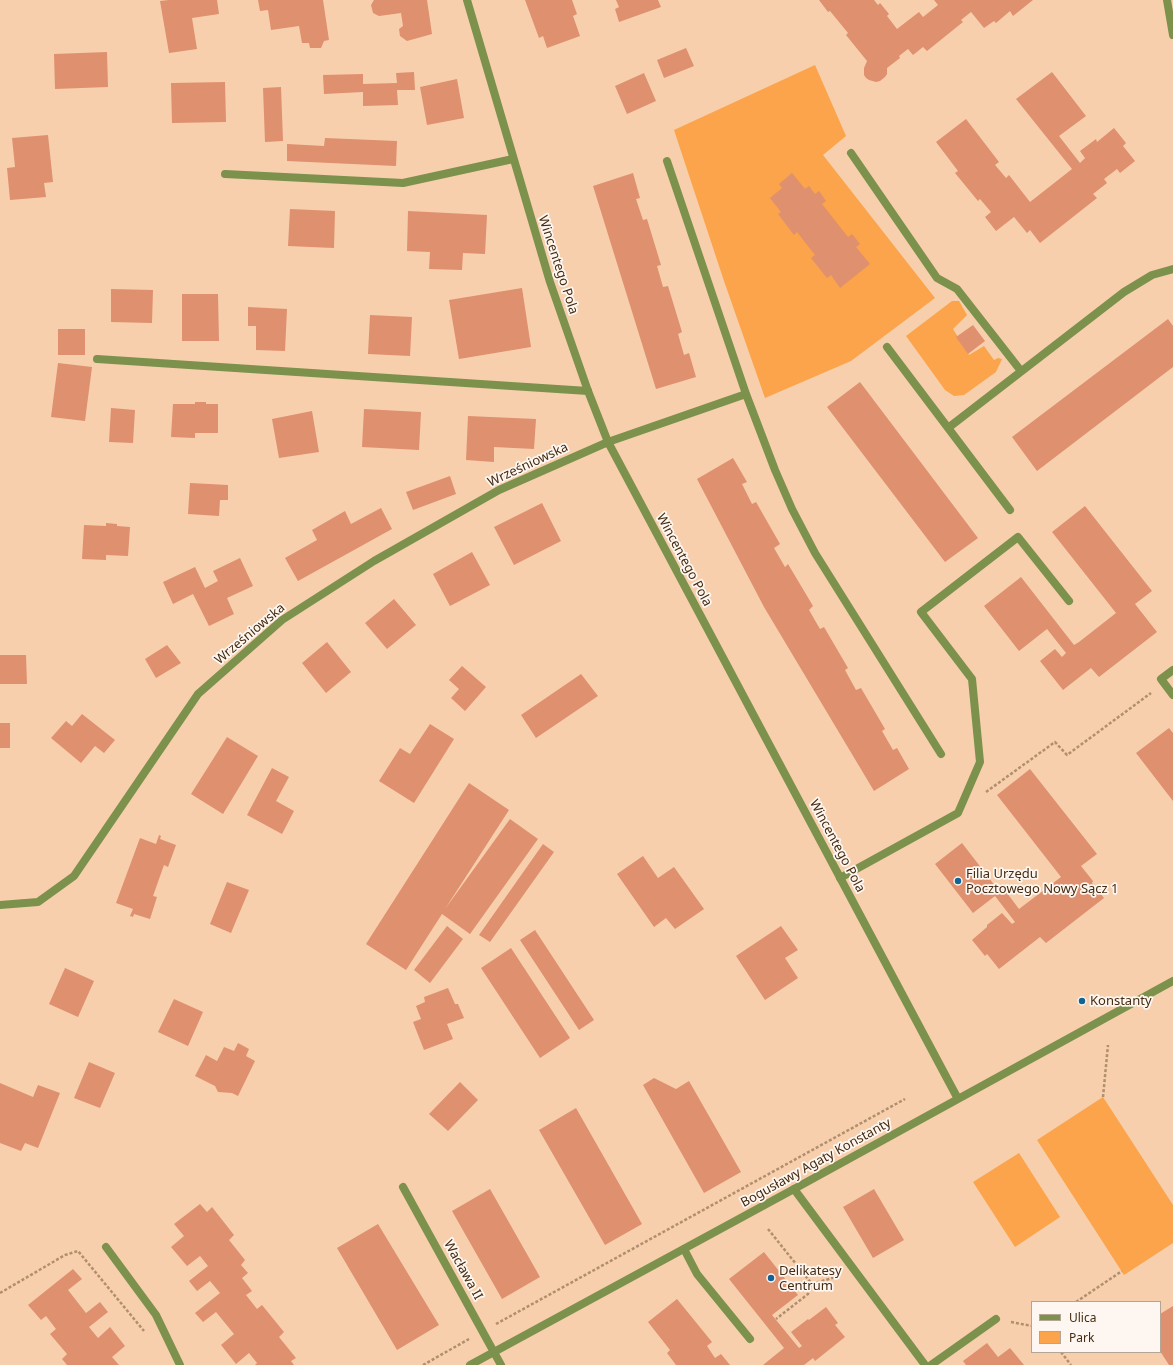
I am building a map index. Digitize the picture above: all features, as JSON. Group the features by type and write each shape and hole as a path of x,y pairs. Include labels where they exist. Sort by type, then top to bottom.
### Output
{"street":[{"name":"Wincentego Pola","path":"467,0 550,282 588,392 608,442 958,1099"},
{"path":"1167,0 1173,35"},
{"path":"851,153 937,278 957,289 1021,371"},
{"path":"225,174 403,183 513,159"},
{"path":"667,162 746,394 775,470 792,509 815,553 941,754"},
{"path":"948,428 1124,292 1152,275 1173,269"},
{"path":"887,347 1010,510"},
{"path":"97,359 588,392"},
{"name":"Wrześniowska","path":"0,906 38,902 74,876 198,694 282,620 374,561 499,490 608,442 746,394"},
{"path":"840,878 958,813 980,762 972,679 921,612 1018,537 1069,601"},
{"path":"1173,670 1161,679 1173,695"},
{"name":"Bogusławy Agaty Konstanty","path":"470,1365 1173,981"},
{"name":"Wacława II","path":"403,1187 501,1365"},
{"path":"794,1189 925,1365"},
{"path":"106,1247 156,1315 180,1365"},
{"path":"684,1249 697,1274 750,1339"},
{"path":"931,1365 996,1319"}],"path":[{"path":"982,795 1055,742 1067,755 1164,683"},
{"path":"1103,1097 1108,1045"},
{"path":"423,1365 905,1099"},
{"path":"768,1229 812,1284"},
{"path":"0,1293 65,1255 78,1250 122,1304"},
{"path":"812,1284 845,1275 853,1268"},
{"path":"1077,1301 1122,1271"},
{"path":"776,1319 808,1294 812,1284"},
{"path":"1062,1353 1071,1365"}],"green space":[{"path":"815,65 846,136 823,155 935,298 851,361 765,398 724,281 674,130"},
{"path":"952,301 959,301 967,315 953,329 969,355 984,346 994,360 998,358 1002,359 996,372 964,395 954,396 945,390 906,336"},
{"path":"1103,1097 1173,1205 1173,1243 1124,1275 1037,1140"},
{"path":"1019,1153 1060,1217 1015,1247 973,1182"}],"building":[{"path":"217,0 219,14 192,18 197,49 169,53 160,1"},
{"path":"258,0 323,0 329,40 324,41 321,48 310,48 309,43 302,43 299,26 271,30 268,10 260,11"},
{"path":"374,0 427,0 432,34 407,41 400,36 399,29 403,26 401,13 379,16 373,13 371,5"},
{"path":"525,0 572,0 577,14 573,16 580,36 547,48 543,36 539,38"},
{"path":"616,0 658,0 661,7 619,22 615,9 619,7"},
{"path":"819,0 874,0 878,5 880,3 889,14 887,16 897,29 919,12 923,17 938,5 934,0 1033,0 1013,16 1010,11 996,23 994,21 984,28 971,12 961,20 963,22 927,51 923,47 913,55 908,49 899,56 900,58 887,68 887,74 885,77 876,82 866,78 864,75 864,68 867,61 846,35 848,33"},
{"path":"686,48 694,66 664,78 657,60"},
{"path":"107,52 108,87 55,89 54,54"},
{"path":"414,72 415,90 397,90 398,105 363,106 363,92 324,94 323,75 363,74 363,84 397,83 396,73"},
{"path":"1052,72 1086,116 1059,136 1080,163 1085,158 1080,151 1096,139 1097,142 1114,128 1126,143 1123,146 1135,161 1120,173 1117,169 1104,179 1107,183 1093,194 1097,198 1040,243 1030,230 1027,233 1014,217 996,231 985,217 991,212 980,199 978,201 955,173 958,171 936,142 966,119 999,162 995,165 1006,178 1009,175 1030,202 1072,169 1016,99"},
{"path":"644,73 656,101 627,114 615,86"},
{"path":"457,79 464,118 427,125 420,87"},
{"path":"225,82 226,122 172,123 171,83"},
{"path":"281,87 283,141 265,142 263,88"},
{"path":"48,135 53,182 44,183 46,197 10,200 7,168 15,167 12,138"},
{"path":"325,138 397,141 396,166 287,161 287,144 324,146"},
{"path":"633,173 640,198 636,199 643,220 647,219 661,265 657,266 663,287 668,286 682,332 678,334 684,355 689,353 696,377 656,389 593,186"},
{"path":"792,173 805,189 809,186 815,194 819,191 826,201 822,204 848,237 852,234 860,244 856,247 870,264 840,288 831,275 827,278 811,258 815,255 797,232 794,235 778,214 781,212 770,198 782,188 779,184"},
{"path":"290,209 335,211 334,248 288,246"},
{"path":"408,211 487,215 485,254 463,253 462,270 429,269 430,252 407,251"},
{"path":"522,288 531,347 459,359 449,300"},
{"path":"111,289 153,290 152,323 111,322"},
{"path":"182,294 218,294 219,341 182,341"},
{"path":"248,307 287,309 285,351 256,350 256,326 248,326"},
{"path":"370,315 412,317 410,356 368,354"},
{"path":"1168,319 1173,326 1173,367 1037,471 1012,437"},
{"path":"973,325 985,341 968,354 956,337"},
{"path":"58,329 85,329 85,355 58,355"},
{"path":"58,363 92,367 85,421 51,417"},
{"path":"860,382 978,538 945,562 827,407"},
{"path":"195,402 218,404 218,433 195,433 195,438 171,437 173,404 195,404"},
{"path":"111,408 135,410 133,443 109,442"},
{"path":"364,409 421,412 419,450 362,447"},
{"path":"312,411 319,452 279,458 272,419"},
{"path":"468,416 536,419 534,449 494,447 494,462 466,460"},
{"path":"733,458 747,482 742,484 752,504 756,502 780,544 774,548 785,567 788,564 813,606 809,610 820,629 824,627 848,668 845,670 856,690 861,688 885,729 882,731 893,750 897,748 909,769 874,791 764,607 697,479"},
{"path":"450,476 456,494 413,510 406,492"},
{"path":"190,483 228,485 228,500 220,500 219,516 188,514"},
{"path":"542,503 561,541 514,565 494,527"},
{"path":"1085,506 1152,591 1135,604 1157,632 1099,677 1091,668 1063,690 1040,661 1055,649 1062,657 1066,653 1047,629 1019,651 984,606 1021,577 1074,645 1116,613 1052,532"},
{"path":"381,508 392,529 298,581 285,558 317,540 312,530 345,511 351,524"},
{"path":"106,523 130,527 128,556 106,555 106,560 82,559 84,525 106,526"},
{"path":"472,552 490,585 450,606 433,574"},
{"path":"240,558 253,586 227,598 234,614 209,626 193,594 173,604 163,582 195,567 205,588 218,581 213,571"},
{"path":"394,599 416,625 387,649 365,623"},
{"path":"327,642 351,672 326,693 302,663"},
{"path":"167,645 181,663 156,678 145,659"},
{"path":"0,655 26,655 27,684 0,684"},
{"path":"462,666 486,687 465,711 451,698 459,689 449,680"},
{"path":"581,674 598,696 536,738 521,715"},
{"path":"82,714 115,740 104,753 95,746 81,763 51,738 66,721 72,726"},
{"path":"0,723 10,723 10,748 0,748"},
{"path":"430,724 454,739 414,803 379,781 400,748 410,754"},
{"path":"1169,728 1173,733 1173,801 1136,753"},
{"path":"227,737 258,756 223,814 191,794"},
{"path":"272,768 289,777 276,801 294,811 282,834 247,815"},
{"path":"1030,769 1097,854 1081,866 1104,898 1046,943 1040,937 999,969 987,954 985,956 972,940 1002,913 1012,924 1015,922 995,896 973,913 935,864 962,843 999,891 1004,889 1019,909 1061,877 997,795"},
{"path":"469,783 509,810 445,909 510,819 538,839 470,934 442,914 406,970 366,944"},
{"path":"159,835 161,836 160,839 176,845 168,867 164,865 153,896 157,897 150,919 134,914 133,917 130,916 133,909 116,903 140,838 156,844"},
{"path":"543,844 554,852 490,942 479,935"},
{"path":"643,856 658,878 674,867 704,909 675,929 666,918 654,927 617,874"},
{"path":"227,882 249,890 231,933 210,924"},
{"path":"447,926 463,939 430,983 414,970"},
{"path":"781,926 798,950 785,958 798,978 765,1000 736,956"},
{"path":"535,930 594,1020 579,1030 520,940"},
{"path":"511,948 570,1038 540,1058 481,968"},
{"path":"65,968 94,981 78,1017 49,1004"},
{"path":"448,988 455,1004 458,1004 464,1018 447,1024 453,1039 424,1050 413,1022 421,1019 416,1006 425,1002 424,997"},
{"path":"174,999 203,1012 188,1046 158,1032"},
{"path":"238,1043 249,1049 246,1056 255,1061 238,1096 232,1093 218,1092 215,1086 195,1076 206,1055 217,1061 224,1047 234,1051"},
{"path":"89,1062 115,1073 100,1108 74,1098"},
{"path":"654,1078 676,1089 689,1081 741,1172 704,1193 643,1085"},
{"path":"460,1082 478,1100 448,1131 429,1114"},
{"path":"0,1083 33,1097 38,1085 60,1093 38,1148 25,1143 21,1151 0,1143"},
{"path":"576,1108 642,1224 605,1245 539,1130"},
{"path":"490,1189 540,1277 502,1299 452,1211"},
{"path":"874,1189 904,1240 873,1258 843,1207"},
{"path":"200,1204 207,1212 212,1207 234,1235 229,1240 245,1260 241,1265 248,1273 242,1278 252,1291 246,1295 257,1309 262,1305 284,1332 279,1337 296,1358 291,1361 294,1365 255,1365 257,1363 249,1353 236,1364 221,1345 234,1334 216,1312 203,1322 195,1313 220,1293 210,1281 197,1291 189,1281 208,1266 200,1256 187,1266 171,1247 184,1236 174,1224"},
{"path":"378,1224 439,1325 397,1350 337,1248"},
{"path":"764,1252 798,1295 772,1315 799,1348 802,1346 791,1332 826,1307 838,1323 835,1325 845,1337 815,1361 813,1358 804,1365 763,1365 784,1348 729,1279"},
{"path":"73,1269 82,1279 68,1290 86,1313 100,1302 108,1312 89,1327 98,1338 110,1327 125,1346 112,1357 119,1365 67,1365 62,1359 67,1354 50,1334 56,1329 46,1316 41,1320 28,1305"},
{"path":"677,1299 712,1342 707,1346 715,1358 721,1354 730,1365 676,1365 667,1353 670,1350 648,1322"},
{"path":"1173,1306 1173,1365 1169,1365 1161,1353 1161,1313"},
{"path":"987,1343 998,1357 1010,1348 1024,1365 966,1365 963,1361"}],"place":[{"name":"Filia Urzędu Pocztowego Nowy Sącz 1","path":"958,881"},
{"name":"Konstanty","path":"1082,1001"},
{"name":"Delikatesy Centrum","path":"771,1278"}]}
